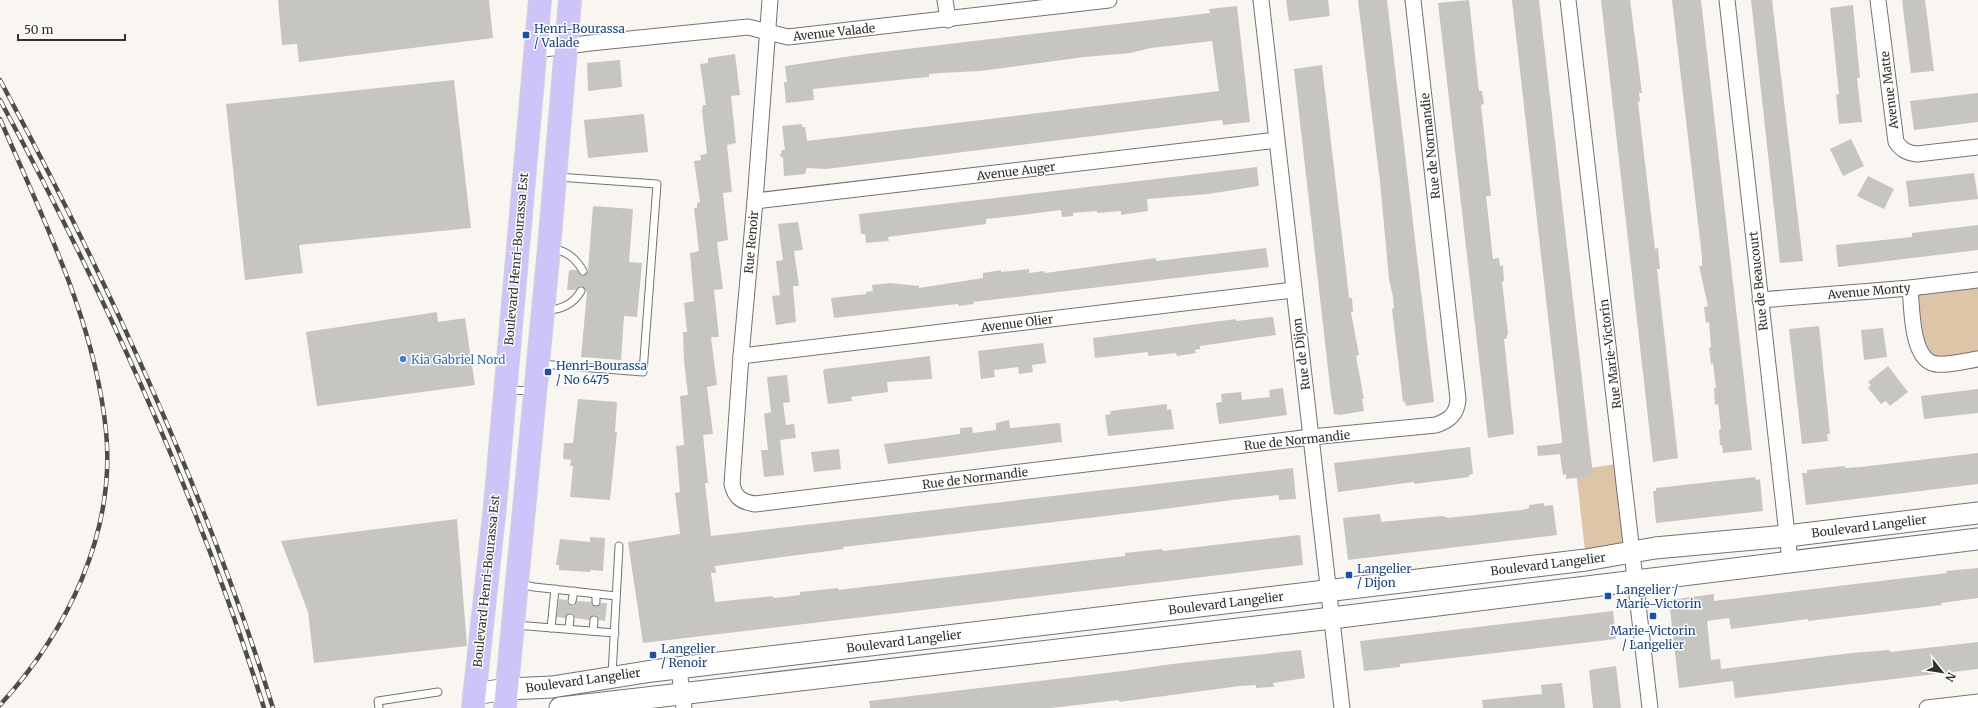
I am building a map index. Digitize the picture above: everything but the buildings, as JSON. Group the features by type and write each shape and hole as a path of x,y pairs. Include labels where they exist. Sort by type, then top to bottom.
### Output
{"main road":[{"name":"Boulevard Henri-Bourassa Est","path":"474,701 495,506 504,390 540,0"},
{"path":"506,699 549,248 570,0"},
{"name":"Boulevard Langelier","path":"474,701 506,699 552,687 679,668 1586,560 1655,548 1787,536 1978,513"},
{"name":"Boulevard Langelier","path":"560,708 683,701 1332,618 1978,539"}],"street":[{"name":"Rue Renoir","path":"732,484 740,356 755,202 770,0"},
{"path":"945,0 948,20"},
{"name":"Avenue Valade","path":"536,50 748,27 788,37 948,20 1104,0"},
{"name":"Rue de Dijon","path":"1261,0 1342,708"},
{"name":"Rue de Normandie","path":"732,484 734,492 738,498 746,503 755,504 1312,437 1436,425 1453,416 1458,408 1458,399 1413,0"},
{"name":"Rue Marie-Victorin","path":"1568,0 1634,552 1650,708"},
{"name":"Rue de Beaucourt","path":"1727,0 1790,561"},
{"name":"Avenue Matte","path":"1878,0 1896,142 1901,149 1908,153 1917,154 1978,147"},
{"name":"Avenue Auger","path":"755,202 1277,140"},
{"name":"Avenue Monty","path":"1760,300 1910,288 1978,280"},
{"path":"1910,288 1916,345 1924,358 1932,363 1940,364 1978,359"},
{"name":"Avenue Olier","path":"740,356 1293,290"},
{"path":"679,668 683,701"},
{"path":"1927,708 1978,702"}],"lane":[{"path":"537,364 643,372 657,184 555,177"},
{"path":"549,248 563,250 568,253 575,259 583,271"},
{"path":"542,310 557,310 574,300 581,291"},
{"path":"504,390 535,391"},
{"path":"612,677 619,546"},
{"path":"517,583 616,596"},
{"path":"551,628 555,589"},
{"path":"572,601 574,591"},
{"path":"596,594 596,602"},
{"path":"569,629 570,618"},
{"path":"593,631 594,620"},
{"path":"513,625 615,633"},
{"path":"379,708 378,701 438,692"}],"shaded area":[{"path":"1978,280 1978,359 1924,358 1910,288"},
{"path":"1623,463 1634,552 1586,560 1576,470"}],"railway":[{"path":"0,80 40,155 116,309 152,388 217,547 273,708"},
{"path":"0,100 76,247 147,398 210,552 264,708"},
{"path":"0,119 50,233 79,310 91,350 100,390 106,431 107,469 103,507 95,543 82,579 66,613 46,646 0,705"}],"place":[{"name":"Henri-Bourassa / Valade","path":"526,35"},
{"name":"Kia Gabriel Nord","path":"403,359"},
{"name":"Henri-Bourassa / No 6475","path":"548,372"},
{"name":"Langelier / Dijon","path":"1349,575"},
{"name":"Langelier / Marie-Victorin","path":"1608,596"},
{"name":"Marie-Victorin / Langelier","path":"1653,616"},
{"name":"Langelier / Renoir","path":"653,655"}]}
